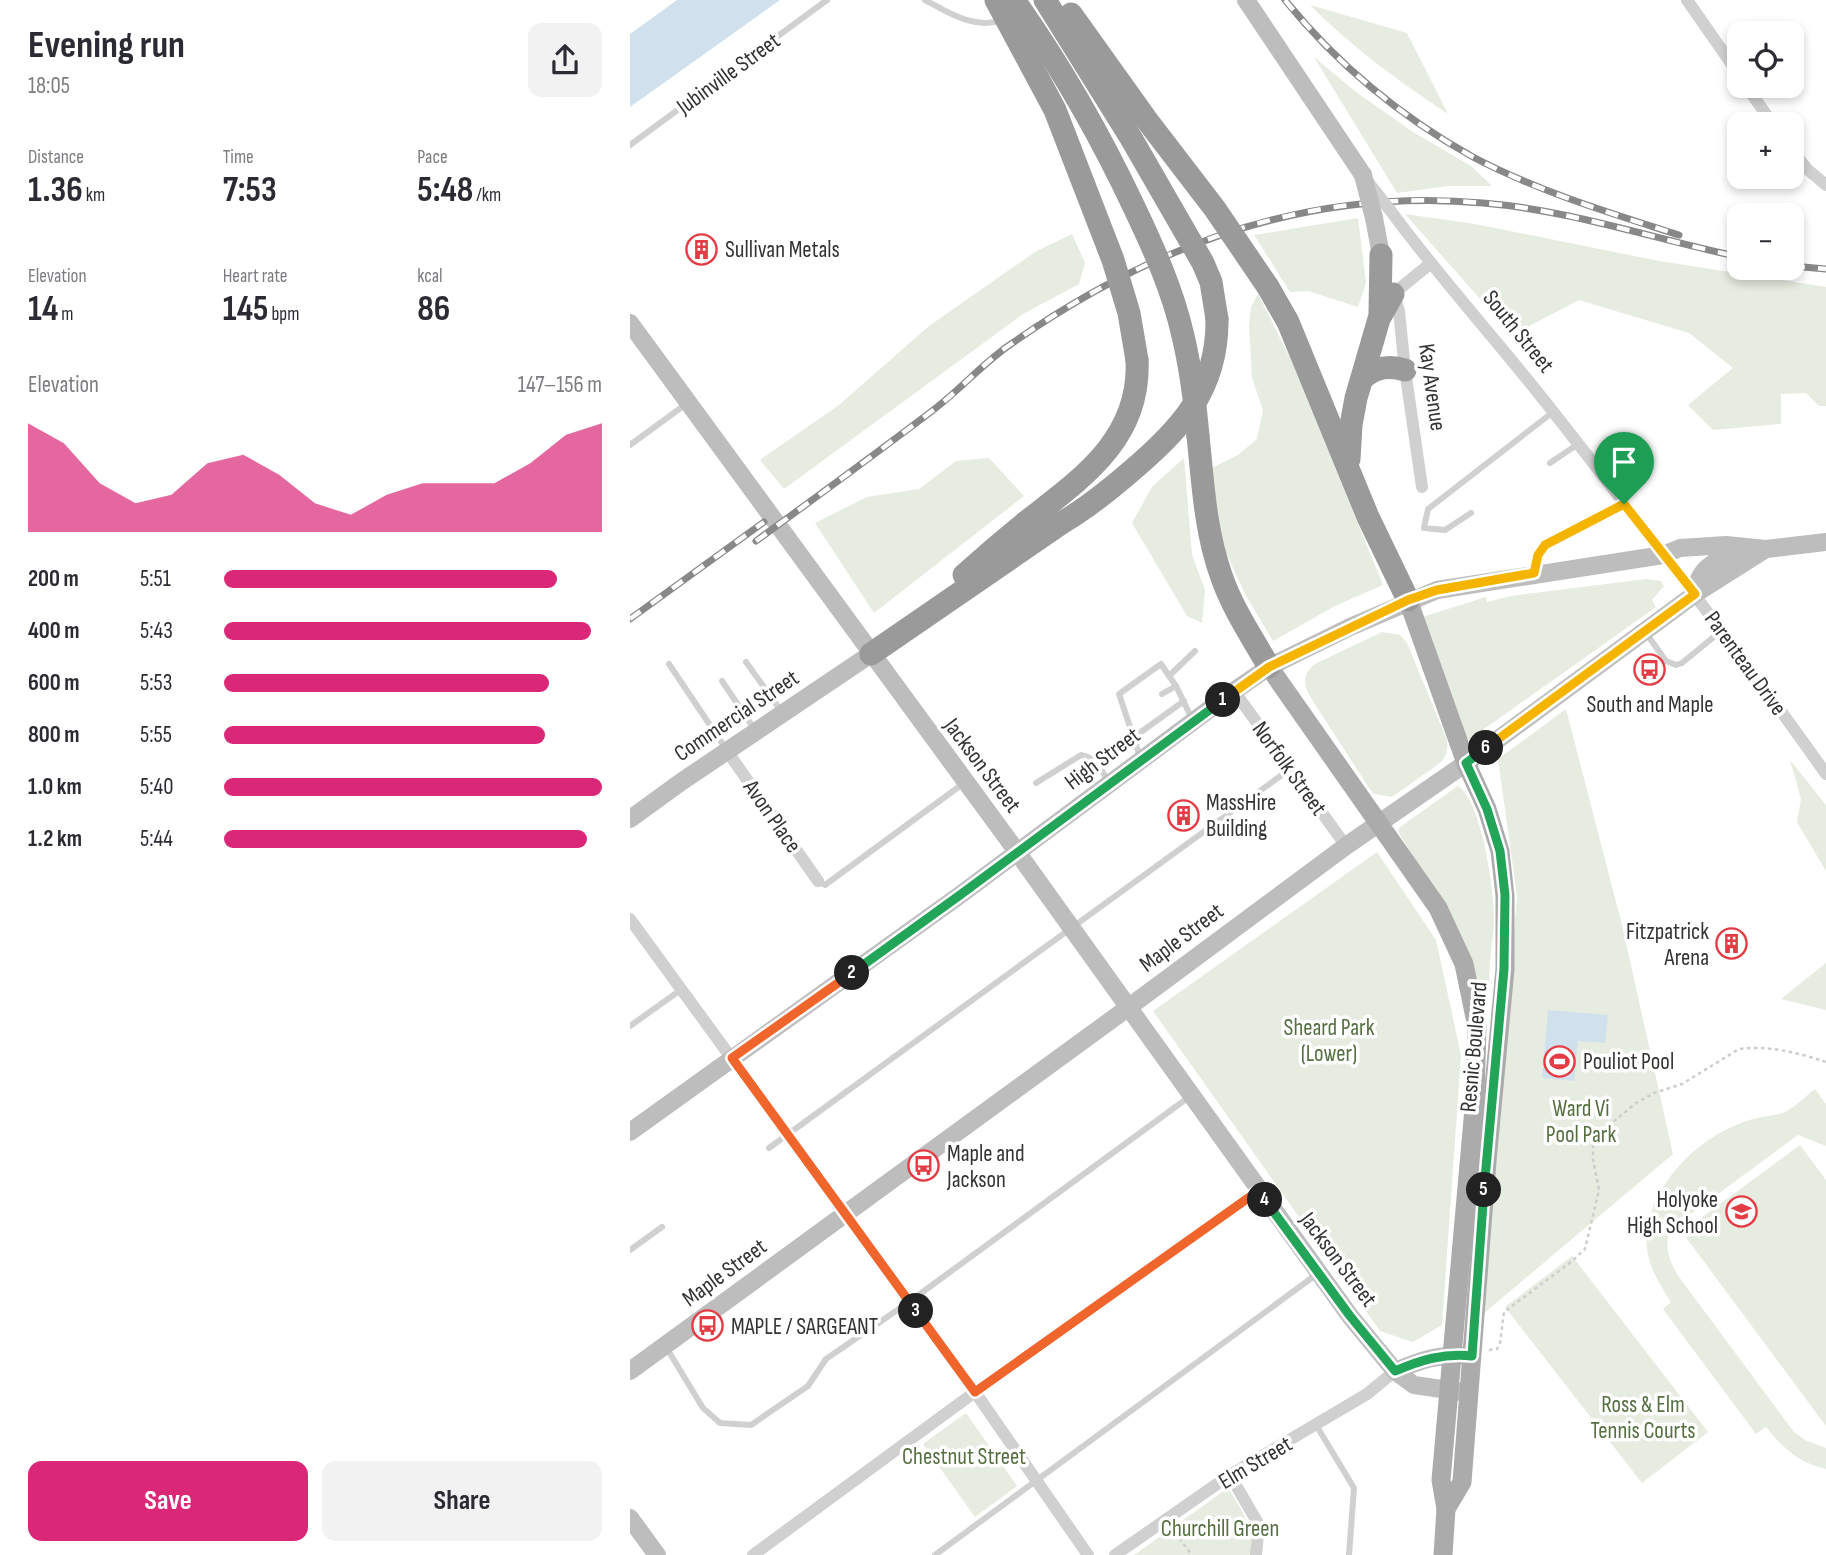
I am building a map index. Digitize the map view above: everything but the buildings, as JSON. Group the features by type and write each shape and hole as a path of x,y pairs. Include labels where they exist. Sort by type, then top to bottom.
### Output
{"highway":[{"path":"871,654 1100,461 1117,439 1128,415 1138,374 1132,325 1113,260 1055,110 996,0"},
{"path":"1014,0 1043,40 1104,146 1156,254 1183,334 1194,390 1207,523 1217,564 1231,600 1269,667"},
{"path":"871,654 1080,512 1136,467 1187,417 1207,380 1216,350 1217,319 1214,296 1203,263 1137,148 1043,0"},
{"path":"1061,0 1230,230 1268,287 1288,322 1368,517 1408,600"},
{"path":"1379,319 1381,255"},
{"path":"1349,466 1350,425 1356,398 1379,319 1393,293"},
{"path":"1363,377 1380,368 1393,366 1405,370"}],"main road":[{"name":"Kay Avenue","path":"1246,0 1363,175 1382,214 1381,255"},
{"name":"Jackson Street","path":"630,323 1017,852 1258,1191 1395,1371 1413,1385 1448,1392 1469,1392"},
{"path":"1695,594 1696,578 1708,566 1733,554 1826,542"},
{"path":"1663,555 1680,548 1726,545 1766,549"},
{"name":"High Street","path":"630,1132 1269,667 1408,600 1437,590 1663,555"},
{"name":"Maple Street","path":"630,1371 1346,845 1466,763 1695,594"},
{"name":"Resnic Boulevard","path":"1408,600 1466,763 1487,809 1500,851 1505,895 1504,969 1465,1353 1448,1392 1441,1480 1446,1509 1443,1555"},
{"name":"Commercial Street","path":"630,819 871,654"},
{"name":"Resnic Boulevard","path":"1269,667 1438,908 1464,964 1477,1027 1465,1353 1469,1392 1462,1482 1446,1509"},
{"path":"1395,1371 1423,1359 1465,1353"},
{"path":"630,1518 657,1555"}],"street":[{"path":"1687,0 1727,57"},
{"path":"1804,165 1826,185"},
{"name":"South Street","path":"1382,214 1431,263 1553,412 1663,555"},
{"name":"Kay Avenue","path":"1381,255 1399,311 1422,487"},
{"path":"1393,293 1431,263"},
{"name":"Parenteau Drive","path":"1663,555 1695,594 1826,775"},
{"name":"Norfolk Street","path":"1234,691 1346,845"},
{"name":"Avon Place","path":"727,751 818,881"},
{"path":"630,919 975,1392 1088,1555"},
{"path":"752,1555 1258,1191"},
{"name":"Elm Street","path":"1115,1555 1230,1475 1367,1394 1395,1371"},
{"path":"1230,1475 1259,1525 1256,1555"}],"lane":[{"name":"Jubinville Street","path":"630,145 827,0"},
{"path":"925,0 965,20 982,24 1005,19 1043,0"},
{"path":"630,445 688,403"},
{"path":"1471,513 1445,530 1424,528 1429,509 1553,412"},
{"path":"1550,463 1578,444"},
{"path":"1534,573 1538,555 1545,545 1624,504"},
{"path":"1645,631 1666,661 1676,665 1722,631"},
{"path":"1169,676 1195,651"},
{"path":"746,662 783,713"},
{"path":"669,664 727,751"},
{"path":"1141,759 1119,694 1161,664 1193,721"},
{"path":"722,681 756,731"},
{"path":"1162,694 1175,686"},
{"path":"1106,749 1134,737 1184,702"},
{"path":"1126,715 1133,710"},
{"path":"1035,783 1080,755 1089,757 1098,764 1109,783"},
{"path":"769,1148 1290,769"},
{"path":"818,881 825,885 965,782"},
{"path":"630,1026 681,989"},
{"path":"665,1345 703,1408 720,1423 751,1425 808,1386 826,1359 909,1302 1191,1096"},
{"path":"630,1251 662,1227"},
{"path":"935,1555 1319,1273"},
{"path":"1316,1425 1354,1488 1349,1555"}],"path":[{"path":"1465,1353 1497,1349 1504,1312 1571,1262 1584,1249 1599,1190 1592,1160 1593,1142 1636,1103 1654,1093 1682,1084 1739,1049 1782,1051 1826,1062"},
{"path":"1192,1555 1177,1535 1243,1533"}],"green space":[{"path":"1310,5 1407,33 1448,114 1376,63"},
{"path":"1314,57 1356,92 1413,132 1471,166 1492,186 1448,186 1397,193"},
{"path":"1405,214 1475,224 1659,261 1727,272 1727,280 1781,280 1826,287 1826,406 1819,406 1806,393 1781,394 1781,424 1713,430 1688,405 1733,368 1689,333 1579,300 1512,335"},
{"path":"1358,218 1366,283 1358,307 1308,291 1290,292 1254,235"},
{"path":"1072,234 1085,263 1079,284 1023,314 784,489 760,460 839,405 929,326 1035,252"},
{"path":"1258,294 1291,360 1383,585 1335,606 1273,641 1245,594 1221,542 1210,469 1238,455 1257,439 1263,410 1252,378 1249,327 1251,307"},
{"path":"989,458 1024,496 874,613 815,523 867,497 919,489 956,461"},
{"path":"1184,458 1192,555 1205,590 1202,623 1187,616 1132,523 1152,487"},
{"path":"1646,579 1661,581 1664,586 1652,600 1656,607 1467,739 1422,617 1486,597 1487,602 1511,596"},
{"path":"1382,632 1400,635 1407,643 1447,740 1446,755 1440,763 1392,797 1374,794 1369,788 1311,698 1305,684 1308,672 1315,664"},
{"name":"Ward Vi Pool Park","path":"1566,709 1622,925 1673,1154 1483,1314 1517,896 1498,759"},
{"path":"1790,760 1826,805 1826,871 1797,822 1801,799"},
{"path":"1458,786 1474,809 1480,827 1492,888 1494,930 1484,1003 1458,934 1398,831"},
{"name":"Sheard Park (Lower)","path":"1377,852 1436,940 1461,1055 1442,1325 1413,1342 1380,1331 1153,1011"},
{"path":"1826,963 1826,1010 1781,999"},
{"path":"1815,1089 1826,1104 1826,1146 1798,1135 1669,1230 1667,1243 1670,1260 1679,1277 1794,1432 1805,1440 1826,1448 1826,1469 1792,1454 1766,1427 1756,1434 1663,1309 1671,1302 1659,1283 1647,1248 1647,1231 1658,1197 1678,1167 1691,1154 1704,1143 1736,1125 1785,1112"},
{"path":"1800,1145 1826,1180 1826,1426 1682,1232"},
{"name":"Ross & Elm Tennis Courts","path":"1572,1256 1708,1432 1642,1483 1505,1307"},
{"name":"Chestnut Street","path":"966,1413 1017,1486 975,1517 923,1444"},
{"name":"Churchill Green","path":"1228,1488 1249,1527 1251,1555 1134,1555"}],"water":[{"path":"677,0 780,0 630,107 630,34"},
{"name":"Pouliot Pool","path":"1548,1010 1608,1015 1605,1043 1578,1041 1574,1081 1542,1078"}],"railway":[{"path":"1285,0 1348,67 1396,107 1446,141 1497,169 1548,191 1679,235"},
{"path":"756,541 932,411 1001,351 1065,309 1120,278 1176,252 1234,230 1294,214 1355,204 1418,200 1483,203 1580,218 1727,254"},
{"path":"1804,267 1826,269"},
{"path":"630,619 764,522"}],"place":[{"name":"Sullivan Metals","path":"702,249"},
{"name":"South and Maple","path":"1650,670"},
{"name":"MassHire Building","path":"1183,815"},
{"name":"Fitzpatrick Arena","path":"1732,944"},
{"name":"Pouliot Pool","path":"1560,1061"},
{"name":"Maple and Jackson","path":"924,1166"},
{"name":"Holyoke High School","path":"1741,1212"},
{"name":"MAPLE / SARGEANT","path":"708,1326"}],"route":[{"path":"1624,504 1695,594 1466,763 1487,809 1500,851 1505,895 1504,969 1486,1161 1472,1356 1452,1354 1423,1359 1395,1371 1350,1316 1258,1191 975,1392 732,1058 960,895 1123,772 1269,667 1408,600 1437,590 1534,573 1538,555 1545,545 1624,504"}]}
